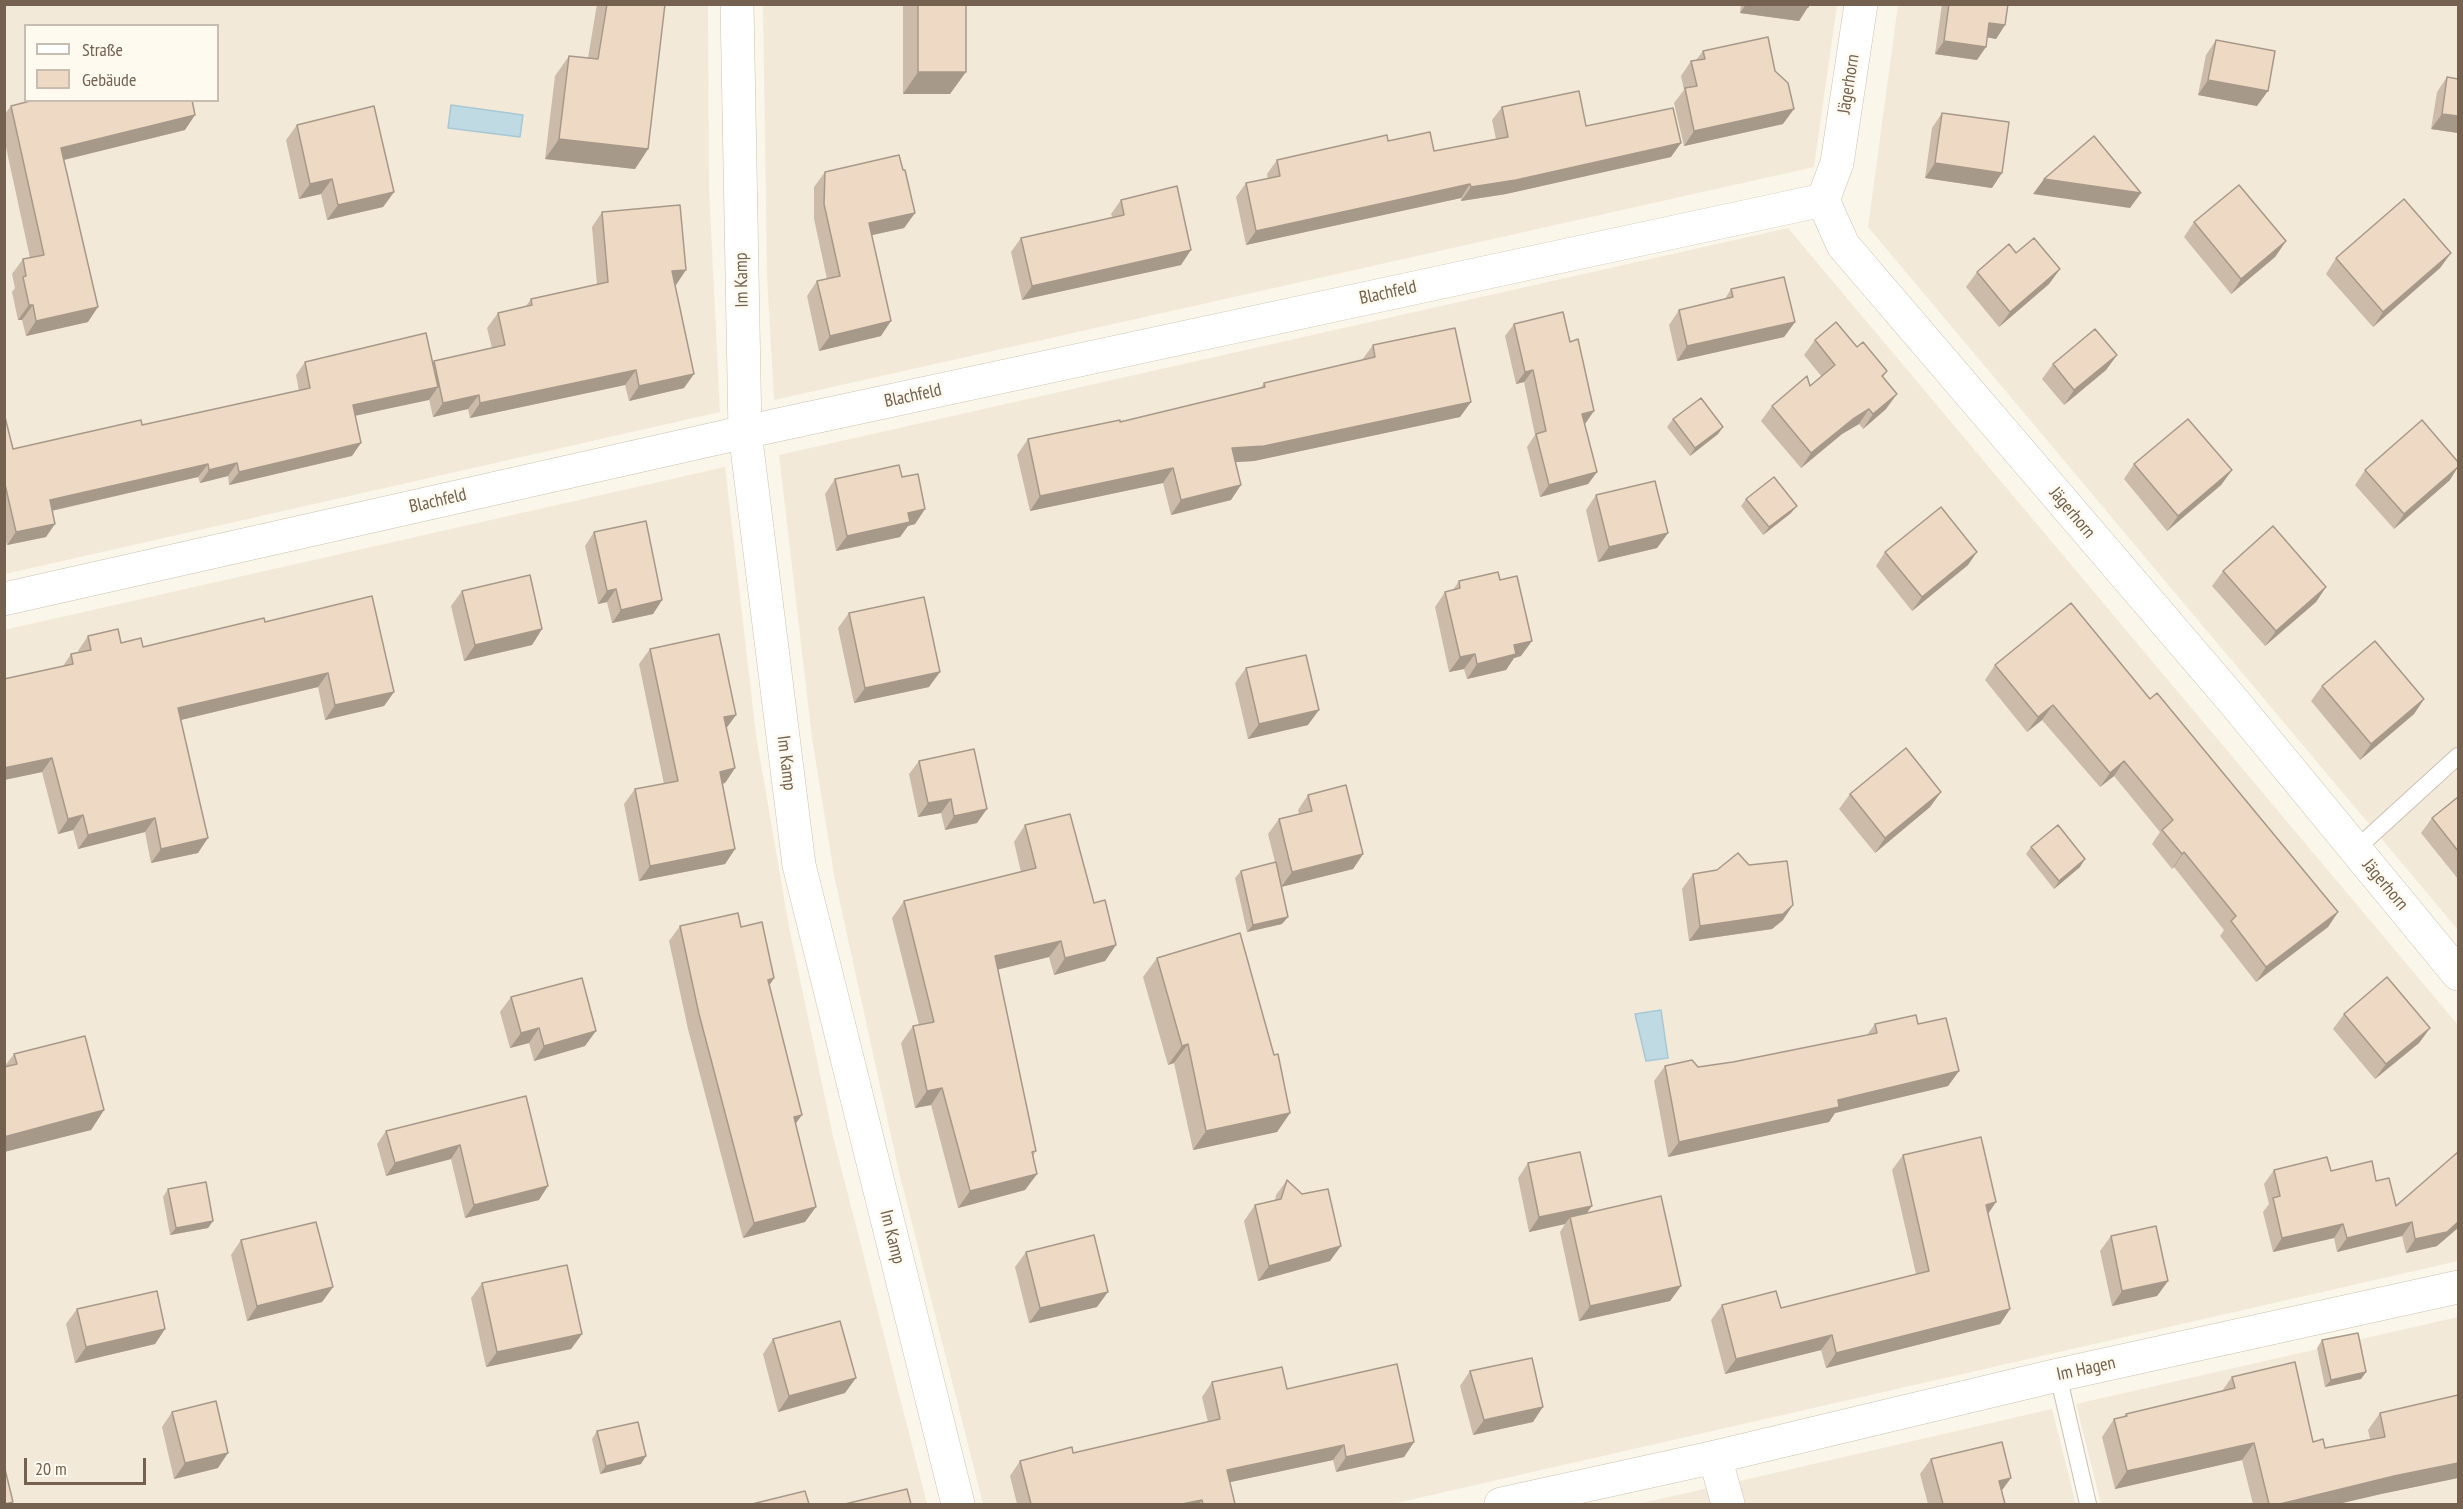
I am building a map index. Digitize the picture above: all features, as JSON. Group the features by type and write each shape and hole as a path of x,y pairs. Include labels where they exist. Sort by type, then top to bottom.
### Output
{"street":[{"name":"Im Kamp","path":"737,4 745,432 799,865 958,1504"},
{"name":"Jägerhorn","path":"1861,4 1837,164 1822,200 1842,244 2220,686 2458,974"},
{"name":"Blachfeld","path":"4,599 745,432 1822,200"},
{"name":"Im Hagen","path":"1501,1504 1715,1457 2058,1375 2458,1287"},
{"path":"1715,1457 1728,1504"}],"lane":[{"path":"2355,849 2458,756"},
{"path":"2058,1375 2088,1504"}],"shaded area":[{"path":"4,5 708,5 709,189 720,412 5,574"},
{"path":"763,5 1837,5 1814,167 774,400 767,277"},
{"path":"1898,5 2458,5 2458,930 1868,227"},
{"path":"1788,228 2458,1025 2458,1261 1392,1504 983,1504 898,1168 835,880 812,738 779,455"},
{"path":"725,467 756,735 789,927 833,1136 927,1504 5,1504 4,630"},
{"path":"2458,1317 2458,1504 2101,1504 2076,1404"},
{"path":"2052,1409 2076,1504 1736,1504 1731,1483"},
{"path":"1713,1487 1718,1504 1638,1504"}],"water":[{"path":"451,105 523,115 520,137 448,128"},
{"path":"1661,1010 1668,1058 1646,1061 1635,1014"}],"building":[{"path":"607,4 665,4 648,149 559,139 569,56 598,59"},
{"path":"918,4 966,4 966,72 918,72"},
{"path":"1788,4 1809,4 1808,7"},
{"path":"1949,4 2008,4 2005,25 1989,23 1986,47 1944,41"},
{"path":"1768,37 1775,71 1788,83 1794,109 1694,131 1685,88 1697,86 1691,61 1705,59 1703,51"},
{"path":"2216,40 2275,51 2268,91 2208,80"},
{"path":"2447,77 2458,79 2458,116 2442,114"},
{"path":"1579,91 1586,126 1673,108 1681,143 1516,180 1471,187 1470,184 1256,231 1246,183 1280,176 1277,160 1387,135 1388,141 1430,132 1434,151 1508,137 1502,107"},
{"path":"26,102 192,102 195,115 61,148 98,307 36,321 33,305 29,305 23,277 26,276 23,259 44,255 11,106"},
{"path":"374,106 394,192 338,205 332,179 310,184 297,125"},
{"path":"1942,113 2009,122 2002,173 1935,163"},
{"path":"2094,136 2141,193 2044,179"},
{"path":"899,155 915,213 869,223 891,321 830,336 817,281 840,276 824,204 825,172"},
{"path":"2239,185 2286,241 2241,279 2194,222"},
{"path":"1177,186 1191,250 1032,286 1021,238 1124,215 1121,200"},
{"path":"2404,199 2451,253 2383,312 2336,258"},
{"path":"680,205 686,270 672,271 694,374 639,386 636,370 480,403 479,395 443,403 434,361 505,345 498,313 532,305 531,299 608,282 602,212"},
{"path":"2034,238 2060,269 2010,312 1977,272 2009,244 2016,253"},
{"path":"1784,277 1795,322 1687,346 1679,310 1733,297 1731,289"},
{"path":"1563,312 1570,342 1578,339 1594,411 1582,414 1597,472 1549,485 1536,434 1546,431 1533,370 1525,372 1514,324"},
{"path":"1836,322 1857,347 1863,342 1887,371 1882,376 1897,394 1873,414 1869,409 1853,419 1811,453 1772,406 1807,376 1810,386 1835,365 1815,340"},
{"path":"1455,328 1471,402 1264,446 1232,448 1241,485 1181,500 1173,468 1040,496 1028,439 1120,420 1120,422 1265,387 1264,383 1375,357 1373,345"},
{"path":"2095,329 2117,355 2074,390 2053,364"},
{"path":"426,333 438,387 353,405 361,443 239,472 237,463 209,470 208,464 50,500 55,524 16,532 4,480 4,413 13,449 141,420 142,425 310,388 305,362"},
{"path":"1701,398 1723,427 1695,448 1673,419"},
{"path":"2188,419 2232,470 2178,516 2134,464"},
{"path":"2422,420 2458,462 2458,467 2404,514 2365,470"},
{"path":"899,465 902,477 918,474 925,509 908,513 910,522 847,536 835,479"},
{"path":"1774,477 1797,506 1769,527 1746,499"},
{"path":"1655,481 1668,533 1609,547 1596,495"},
{"path":"1941,507 1977,552 1922,597 1885,552"},
{"path":"646,521 662,600 621,610 616,589 607,591 594,532"},
{"path":"2273,526 2326,587 2276,631 2223,571"},
{"path":"1498,572 1500,580 1517,576 1532,641 1514,645 1516,654 1477,664 1475,654 1460,657 1445,592 1460,588 1459,581"},
{"path":"530,575 542,629 475,645 462,591"},
{"path":"372,596 394,692 335,705 328,673 178,708 208,838 161,849 155,818 88,835 83,815 68,819 52,758 4,768 4,679 73,664 71,654 91,650 88,636 118,629 121,643 141,638 143,647 264,618 265,622"},
{"path":"924,597 940,672 865,688 849,613"},
{"path":"2071,603 2150,699 2157,693 2338,912 2266,967 2231,921 2236,916 2184,852 2182,854 2162,830 2173,820 2124,761 2110,773 2053,705 2038,717 1995,665"},
{"path":"719,634 736,715 724,717 735,768 720,772 735,849 650,866 635,789 678,781 650,649"},
{"path":"2375,641 2424,699 2371,744 2322,686"},
{"path":"1306,655 1319,710 1259,724 1246,668"},
{"path":"1906,748 1941,792 1885,838 1850,794"},
{"path":"974,749 987,809 954,816 951,799 928,803 919,761"},
{"path":"1346,785 1363,854 1292,872 1279,819 1312,811 1308,795"},
{"path":"2458,797 2458,851 2432,818"},
{"path":"1070,814 1094,903 1105,900 1116,945 1065,958 1061,941 995,956 1036,1151 1032,1152 1037,1174 970,1191 942,1088 927,1091 913,1026 934,1022 904,901 1036,868 1025,825"},
{"path":"2058,825 2085,859 2059,881 2031,847"},
{"path":"1738,853 1749,865 1787,861 1793,905 1783,914 1700,926 1693,874 1717,870"},
{"path":"1276,862 1288,917 1253,925 1241,871"},
{"path":"738,913 741,927 762,922 774,978 768,980 802,1115 794,1117 816,1207 754,1223 699,1014 680,926"},
{"path":"1240,933 1274,1055 1278,1054 1290,1113 1206,1131 1188,1044 1182,1046 1157,958"},
{"path":"2387,977 2430,1028 2386,1064 2344,1014"},
{"path":"582,978 596,1031 544,1046 539,1028 521,1033 511,997"},
{"path":"1916,1015 1918,1024 1946,1018 1959,1071 1838,1100 1839,1107 1679,1142 1665,1066 1692,1060 1698,1067 1733,1062 1877,1033 1875,1024"},
{"path":"85,1036 104,1110 4,1137 4,1067 17,1064 14,1054"},
{"path":"526,1096 548,1186 474,1205 460,1145 395,1163 386,1131"},
{"path":"1981,1137 1996,1202 1986,1205 2010,1309 1836,1353 1832,1335 1736,1359 1722,1305 1776,1291 1781,1308 1929,1271 1903,1155"},
{"path":"1580,1152 1592,1206 1539,1217 1528,1163"},
{"path":"2458,1152 2458,1222 2447,1232 2415,1239 2412,1222 2347,1238 2343,1224 2282,1238 2273,1198 2280,1196 2274,1170 2327,1157 2331,1171 2372,1161 2376,1181 2389,1178 2396,1206"},
{"path":"1287,1180 1302,1194 1328,1189 1341,1246 1269,1266 1255,1205 1281,1199"},
{"path":"206,1182 213,1221 176,1228 168,1189"},
{"path":"1661,1196 1681,1286 1590,1306 1570,1217"},
{"path":"316,1222 333,1287 257,1306 241,1240"},
{"path":"2156,1226 2168,1281 2122,1291 2111,1236"},
{"path":"1094,1235 1108,1292 1040,1308 1026,1252"},
{"path":"567,1265 582,1334 497,1352 482,1283"},
{"path":"157,1291 165,1329 86,1347 77,1309"},
{"path":"840,1321 856,1378 789,1396 773,1339"},
{"path":"2358,1333 2366,1372 2331,1380 2322,1340"},
{"path":"1532,1358 1543,1407 1484,1420 1470,1371"},
{"path":"2295,1362 2313,1442 2323,1439 2325,1448 2385,1437 2380,1413 2458,1395 2458,1463 2280,1504 2269,1504 2254,1443 2127,1471 2114,1419 2127,1416 2126,1414 2235,1388 2232,1377"},
{"path":"1397,1364 1414,1442 1346,1457 1344,1445 1227,1470 1235,1504 1203,1504 1202,1500 1182,1504 1031,1504 1020,1461 1072,1447 1073,1453 1220,1419 1212,1382 1282,1367 1287,1389"},
{"path":"216,1401 228,1453 185,1463 172,1412"},
{"path":"638,1422 646,1456 606,1466 597,1431"},
{"path":"2002,1442 2011,1478 1999,1481 2005,1504 1943,1504 1931,1459"},
{"path":"4,1465 13,1502 4,1504"},
{"path":"907,1489 911,1504 845,1504"},
{"path":"805,1491 809,1504 752,1504"}]}
